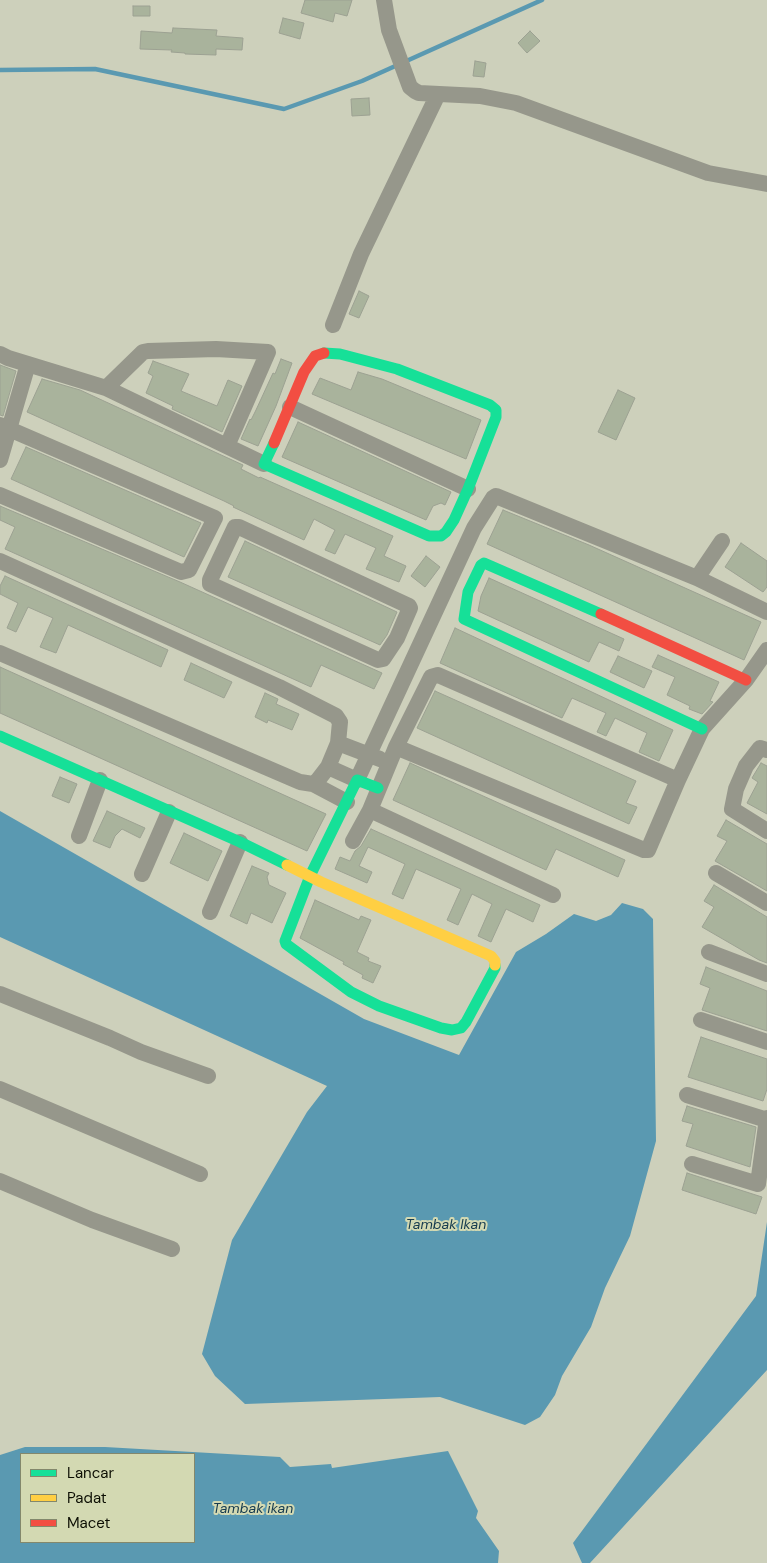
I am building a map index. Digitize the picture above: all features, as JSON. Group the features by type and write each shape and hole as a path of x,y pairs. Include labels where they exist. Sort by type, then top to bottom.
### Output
{"street":[{"path":"384,0 389,30 410,87 419,93 480,96 516,103 708,173 767,184"},
{"path":"333,326 361,254 438,94"},
{"path":"106,388 143,352 148,350 216,349 268,352 227,446"},
{"path":"0,354 106,388 264,464 428,536 442,536 454,520 496,417 496,410 397,369 340,354 324,353 315,356 304,372 264,464"},
{"path":"0,460 5,427 28,364"},
{"path":"290,407 468,489"},
{"path":"0,495 185,572 189,570 215,518 5,427"},
{"path":"0,736 240,842 310,876 322,882 491,956 495,968 466,1022 461,1028 452,1030 441,1028 379,1006 351,992 286,944 286,937 310,876 370,755 474,528 493,498 499,497 697,578 767,612"},
{"path":"454,520 474,528"},
{"path":"239,527 409,606 410,608 397,638 383,659 378,660 210,584 210,580 234,529 239,527"},
{"path":"697,578 722,541"},
{"path":"0,561 280,688 336,716 340,722 338,743 328,767 318,780 312,784"},
{"path":"702,728 464,619 468,592 481,565 487,563 746,680"},
{"path":"448,585 468,592"},
{"path":"397,638 417,649"},
{"path":"396,747 644,850 648,850 702,728 746,680 767,650"},
{"path":"0,653 300,782 312,784 347,802"},
{"path":"353,841 370,810 396,747 431,676 438,675 678,780"},
{"path":"338,743 390,764"},
{"path":"767,750 760,748 746,766 736,789 732,809 767,831"},
{"path":"328,767 378,788"},
{"path":"79,836 100,780"},
{"path":"370,810 553,895"},
{"path":"142,874 169,812"},
{"path":"210,912 240,842"},
{"path":"716,873 767,903"},
{"path":"709,952 767,974"},
{"path":"0,994 141,1052 208,1076"},
{"path":"700,1020 767,1042"},
{"path":"0,1089 200,1174"},
{"path":"687,1095 767,1119 758,1184 692,1164"},
{"path":"0,1181 92,1220 172,1249"}],"water":[{"name":"Tambak Ikan","path":"0,811 364,1019 459,1055 516,952 574,914 596,921 611,915 622,903 643,909 653,919 656,1141 630,1236 605,1288 591,1327 562,1376 555,1395 540,1417 525,1425 440,1397 245,1404 215,1376 202,1354 232,1240 307,1112 327,1086 0,937"},
{"path":"767,1222 767,1370 590,1563 582,1563 573,1543 756,1296"},
{"name":"Tambak ikan","path":"25,1447 105,1447 280,1457 290,1467 331,1464 332,1468 448,1451 478,1511 476,1518 499,1551 498,1563 0,1563 0,1455"}],"building":[{"path":"305,0 352,0 347,16 335,13 333,22 301,13"},
{"path":"133,6 150,6 150,16 133,16"},
{"path":"283,18 304,23 300,39 279,33"},
{"path":"173,28 217,30 216,36 243,38 242,50 216,49 216,55 185,54 171,52 172,50 140,49 141,31 172,33"},
{"path":"530,31 540,41 527,53 518,43"},
{"path":"475,61 486,63 484,77 473,76"},
{"path":"369,98 370,115 352,116 351,99"},
{"path":"359,291 369,296 359,318 349,314"},
{"path":"281,359 292,363 258,446 241,439"},
{"path":"153,361 189,374 181,391 217,406 228,380 242,386 222,432 172,409 173,406 146,393 153,376 148,373"},
{"path":"0,365 16,371 3,416 0,415"},
{"path":"358,372 382,379 481,420 466,459 312,394 320,378 351,390"},
{"path":"42,379 80,390 243,465 241,469 259,478 393,536 384,556 406,566 399,582 366,569 376,548 345,534 335,554 325,550 335,530 314,519 304,540 224,501 27,412"},
{"path":"618,390 635,398 616,440 598,432"},
{"path":"298,422 451,492 445,505 441,503 433,506 426,520 282,457"},
{"path":"26,447 201,523 184,557 11,479"},
{"path":"0,506 180,582 382,673 374,689 321,665 311,687 5,549 15,527 0,520"},
{"path":"503,510 589,545 761,622 744,660 487,544"},
{"path":"245,541 397,612 387,635 380,645 228,577"},
{"path":"741,543 767,561 767,587 763,592 725,567"},
{"path":"426,556 440,567 425,587 411,576"},
{"path":"5,576 168,650 161,667 68,625 56,653 40,647 53,618 28,607 16,632 7,628 18,603 0,594 0,586"},
{"path":"489,578 624,639 619,651 599,642 589,662 478,611 481,596"},
{"path":"455,628 673,730 659,761 639,752 647,733 615,718 606,736 597,732 606,713 572,698 562,718 440,663"},
{"path":"658,655 719,682 710,701 713,702 702,714 689,709 690,706 667,695 675,677 652,667"},
{"path":"618,656 652,671 644,688 610,672"},
{"path":"191,663 232,682 224,698 184,680"},
{"path":"0,667 326,814 307,851 0,713"},
{"path":"435,691 636,781 626,803 637,807 629,824 417,728"},
{"path":"265,693 278,699 276,704 299,714 292,730 268,720 267,723 255,717"},
{"path":"410,763 625,860 618,877 556,849 546,870 393,800"},
{"path":"761,763 767,766 767,814 747,803 758,782 752,778"},
{"path":"60,777 77,784 69,803 52,796"},
{"path":"107,811 145,828 140,838 122,829 115,836 110,848 93,841"},
{"path":"726,820 767,844 767,891 715,861 727,841 717,836"},
{"path":"371,829 540,905 533,922 506,909 491,942 478,936 492,904 472,894 458,925 447,920 461,889 416,869 403,899 392,894 405,864 368,847 359,866 372,872 367,883 335,869 340,857 350,861"},
{"path":"184,833 222,851 208,881 170,863"},
{"path":"252,866 269,873 267,877 269,885 286,893 272,923 251,913 247,924 230,916"},
{"path":"714,885 767,917 767,963 702,927 714,907 704,901"},
{"path":"315,900 359,920 361,916 371,920 357,952 369,958 368,961 381,966 373,983 362,978 363,975 343,964 344,962 300,938"},
{"path":"706,967 767,991 767,1031 702,1010 710,988 700,984"},
{"path":"701,1037 767,1059 767,1089 763,1101 688,1077"},
{"path":"687,1106 756,1127 750,1167 686,1146 693,1124 682,1121"},
{"path":"687,1173 762,1197 756,1214 682,1190"}],"waterway":[{"path":"0,70 95,69 284,109 362,81 542,0"}],"traffic: fast":[{"path":"274,443 264,464 429,536 441,536 454,520 496,417 496,410 490,405 397,369 340,354 324,353"},
{"path":"601,614 484,563 481,565 468,592 464,619 702,729"},
{"path":"0,736 240,842 287,865"},
{"path":"378,788 357,780 310,876 285,941 286,944 351,992 379,1006 441,1028 452,1030 461,1028 466,1022 495,965"}],"traffic: slow":[{"path":"287,865 321,882 491,956 495,961 495,965"}],"traffic: jam":[{"path":"274,443 304,372 315,356 324,353"},
{"path":"601,614 746,680"}]}
